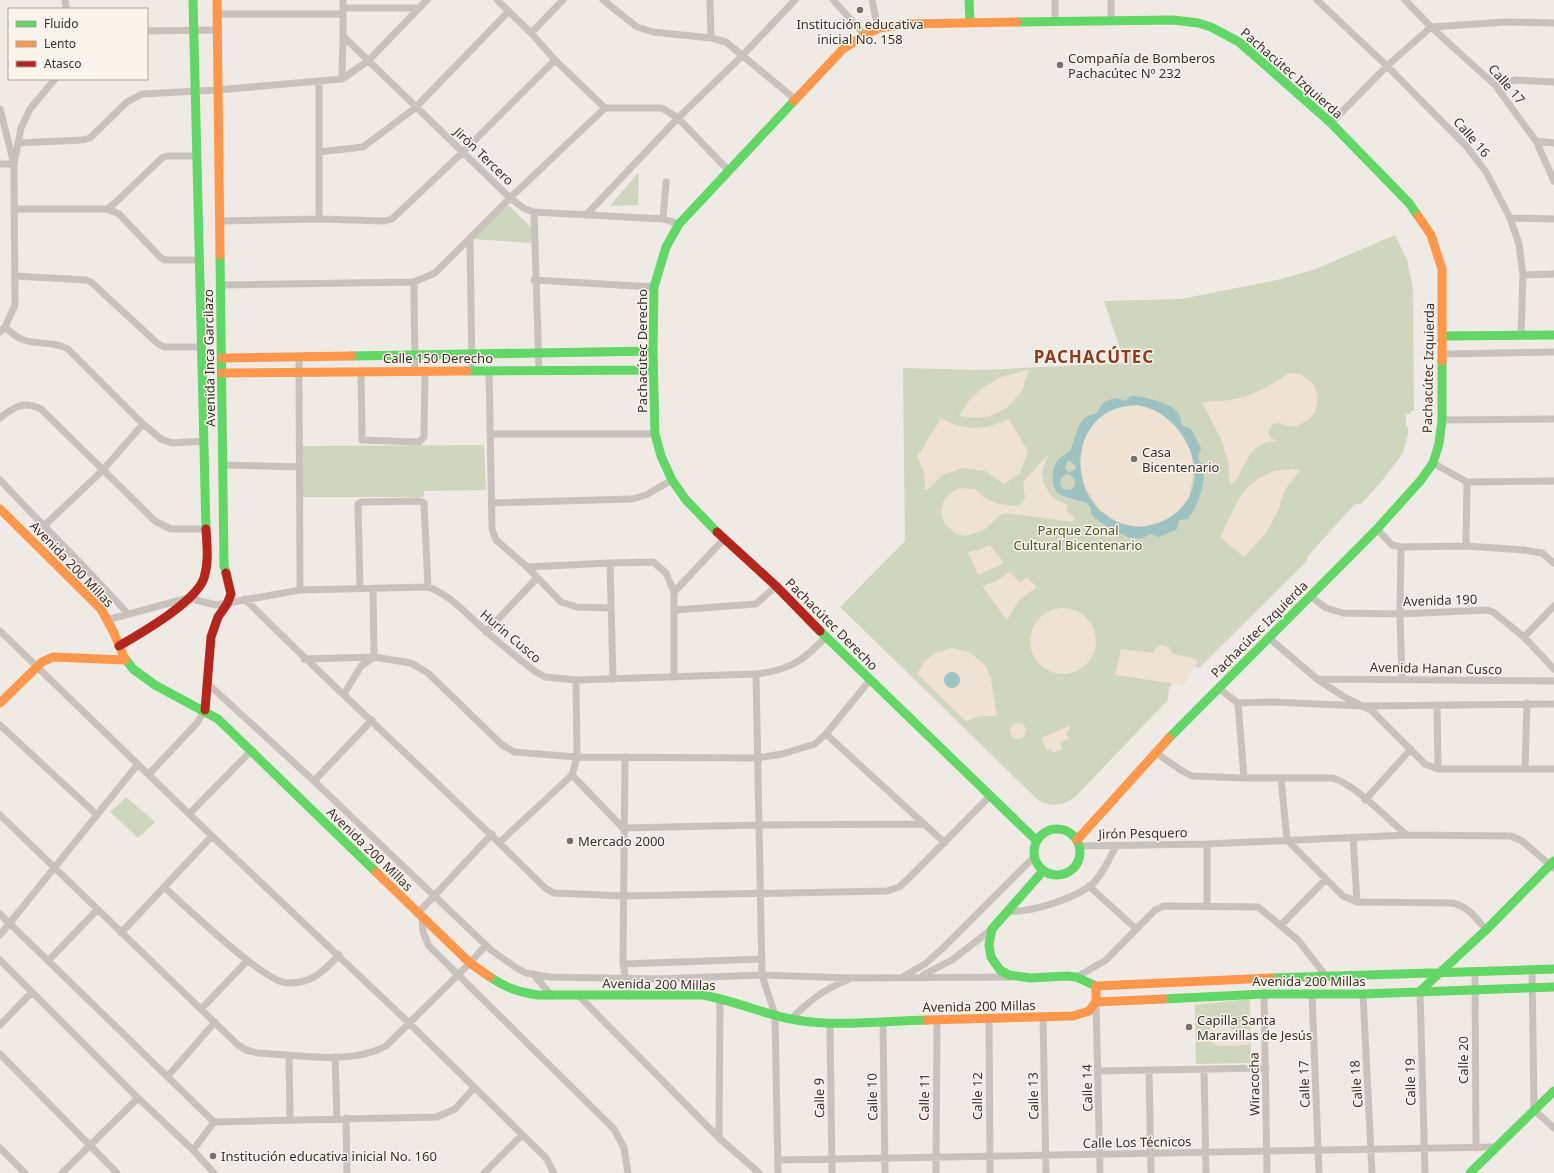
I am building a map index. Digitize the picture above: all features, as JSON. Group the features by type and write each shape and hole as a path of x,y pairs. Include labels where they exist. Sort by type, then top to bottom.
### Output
{"main road":[{"name":"Avenida Inca Garcilazo","path":"119,646 148,630 188,598 203,581 207,562 197,91 193,0"},
{"name":"Avenida Inca Garcilazo","path":"205,710 210,636 218,617 227,604 231,594 224,566 217,0"},
{"path":"969,0 970,22"},
{"name":"Pachacútec Derecho","path":"1037,840 870,680 776,586 724,539 686,500 672,480 661,456 656,434 653,351 654,287 666,247 679,224 844,49 864,34 878,28 901,24 1111,20"},
{"name":"Pachacútec Izquierda","path":"1078,843 1155,752 1377,529 1421,480 1433,463 1439,444 1442,420 1442,269 1431,235 1409,203 1331,123 1239,42 1211,27 1198,23 1173,20 1111,20"},
{"path":"1443,336 1521,334 1554,335"},
{"name":"Calle 150 Derecho","path":"222,358 653,351"},
{"name":"Calle 150 Derecho","path":"222,373 654,370"},
{"name":"Avenida 200 Millas","path":"0,509 101,609 125,660 151,682 205,710 218,719 419,916 470,963 488,977 510,988 528,994 552,996 702,995 720,998 791,1019 830,1023 1043,1018 1082,1014 1089,1011 1096,1002 1264,994 1362,994 1554,987"},
{"path":"0,703 36,667 42,662 53,657 125,660"},
{"path":"1053,829 1067,831 1078,843 1080,853 1077,865 1067,873 1055,875 1043,871 1034,857 1037,840 1041,835 1053,829"},
{"path":"1420,991 1553,865"},
{"path":"1043,871 992,929 988,941 990,955 999,969 1012,977 1077,976 1096,986 1325,975 1554,969"},
{"path":"1096,986 1096,1002"},
{"path":"1470,1173 1554,1092"}],"street":[{"path":"342,78 343,0"},
{"path":"18,143 90,138 127,102 135,96 142,94 218,90 342,78 368,61 427,0"},
{"path":"497,0 532,33 554,60 605,108 662,108 678,118 729,171"},
{"path":"532,33 563,0"},
{"path":"603,0 637,27 653,32 711,38 726,42 796,100"},
{"path":"710,0 711,38"},
{"path":"587,214 678,118 742,56 795,0"},
{"path":"833,0 864,34"},
{"path":"872,0 878,28"},
{"path":"1055,0 1055,21"},
{"path":"1111,0 1111,20"},
{"name":"Calle 16","path":"1318,0 1387,66 1467,147 1486,172 1510,218 1519,244 1523,275 1521,334"},
{"name":"Calle 17","path":"1405,0 1495,85 1536,141 1554,181"},
{"path":"217,14 418,8"},
{"path":"319,152 363,147 415,108 508,12"},
{"path":"1331,123 1387,66 1432,27 1506,22 1554,22"},
{"path":"148,31 218,30"},
{"name":"Jirón Tercero","path":"343,36 415,108 510,198 525,209 534,212 663,219 679,224"},
{"path":"220,221 319,219 385,221 392,219 463,152 554,60"},
{"path":"54,80 25,118 18,143 14,164 15,305 3,329 24,340 57,344 68,349 143,424 166,442 204,442"},
{"path":"1495,85 1515,80 1554,82"},
{"path":"319,219 320,81"},
{"path":"221,285 414,282 435,273 510,198 605,108"},
{"path":"0,109 14,164"},
{"path":"1536,141 1554,143"},
{"path":"107,209 162,158 168,156 198,156"},
{"path":"0,164 14,164"},
{"path":"663,219 666,182"},
{"path":"14,209 107,209 119,214 160,257 165,260 200,260"},
{"path":"534,212 534,280 539,371"},
{"path":"1510,218 1554,219"},
{"path":"470,238 472,371"},
{"path":"1523,275 1554,274"},
{"path":"15,276 86,280 91,282 157,343 164,347 202,347"},
{"path":"534,280 654,287"},
{"path":"414,282 415,371"},
{"path":"1443,354 1554,352"},
{"path":"299,357 300,590"},
{"path":"362,372 362,440 418,442 424,436 425,371"},
{"path":"489,371 492,529 496,540 527,567 536,579 561,602 577,607 611,608"},
{"path":"0,418 17,406 25,404 41,409 155,522 171,529 206,529"},
{"path":"1442,420 1554,419"},
{"path":"44,526 103,470 143,424"},
{"path":"491,434 656,434"},
{"path":"1433,463 1467,482 1554,481"},
{"path":"223,465 299,467"},
{"path":"0,480 98,580 128,614"},
{"path":"492,503 632,499 646,495 672,480"},
{"path":"1466,546 1467,482"},
{"path":"360,589 358,504 362,502 419,501 424,503 428,587"},
{"path":"1377,529 1392,545 1401,547 1466,546 1533,551 1542,553 1554,563"},
{"path":"674,592 724,539"},
{"path":"1401,547 1400,614 1402,679"},
{"path":"527,567 610,562 653,562 666,573 674,592 674,678"},
{"path":"610,562 613,679"},
{"path":"486,632 536,579"},
{"path":"675,610 756,604 776,586"},
{"name":"Hurin Cusco","path":"188,598 205,604 227,604 244,599 300,590 428,587 439,591 447,597 486,632 536,672 545,677 576,680 674,678 776,672 790,667 809,655 826,637"},
{"path":"373,589 374,657"},
{"name":"Avenida 190","path":"1310,596 1334,612 1400,614 1488,610 1498,615 1524,637 1554,668"},
{"path":"107,620 188,598"},
{"path":"244,599 304,659 372,720 492,834 545,888 554,893 624,896 887,891 899,887 907,880 991,795"},
{"path":"1524,637 1554,606"},
{"path":"0,631 189,814 409,1023 546,1158 554,1173"},
{"path":"1269,638 1317,679 1343,696 1372,711 1425,764 1438,769 1554,769"},
{"path":"344,694 361,666 374,657"},
{"path":"304,659 374,657 400,660 419,666 501,744 514,752 577,757 757,758 801,750 815,744 826,734 870,680"},
{"path":"756,674 762,975 775,1015 778,1173"},
{"name":"Avenida Hanan Cusco","path":"1317,679 1554,681"},
{"path":"500,842 572,775 577,757 576,680"},
{"path":"207,683 314,781 486,945 515,967 533,974 550,976 625,978 762,975 851,978 1012,977"},
{"path":"1218,688 1238,703 1271,702 1363,706 1527,703 1554,704"},
{"path":"1238,703 1244,778"},
{"path":"1525,768 1527,703"},
{"path":"1437,705 1438,769"},
{"path":"149,774 197,723 205,710"},
{"path":"314,781 372,720"},
{"path":"0,726 97,815"},
{"path":"826,734 945,843"},
{"path":"1365,800 1411,750"},
{"path":"189,814 252,751"},
{"path":"1155,752 1179,770 1192,776 1281,779 1333,778 1347,785 1407,835"},
{"path":"625,757 623,828 623,964 629,996"},
{"path":"0,935 8,922 55,867 138,764"},
{"path":"572,775 623,828 924,824"},
{"path":"1281,779 1287,840 1343,896 1358,902 1452,902 1461,904 1468,909 1486,930"},
{"path":"0,815 238,1045 246,1050 258,1053 335,1057 377,1050 386,1046 470,963 486,945"},
{"path":"492,834 433,896 419,916 428,946 614,1129 624,1148 628,1173"},
{"name":"Jirón Pesquero","path":"1078,843 1116,846 1207,844 1407,835 1511,836 1522,841 1553,865"},
{"path":"121,933 212,836"},
{"path":"1352,837 1358,902"},
{"path":"1207,844 1207,905"},
{"path":"1007,911 1018,912 1058,902 1089,886 1106,864 1116,846"},
{"path":"900,978 911,974 943,948 1034,857"},
{"path":"1281,925 1326,879"},
{"path":"1089,886 1136,928"},
{"path":"164,888 248,960 268,976 278,981 287,983 316,977 339,955"},
{"path":"1077,976 1106,960 1155,910 1164,906 1207,905 1258,907 1298,940 1325,975"},
{"path":"48,961 97,910"},
{"path":"0,914 214,1122 337,1118 437,1117 455,1109 474,1088"},
{"path":"919,977 952,960 992,929"},
{"path":"623,964 762,959"},
{"path":"0,960 138,1098 193,1150 214,1173"},
{"path":"201,1009 248,960"},
{"path":"1532,969 1534,1110 1554,1128"},
{"name":"Calle 20","path":"1475,971 1476,1148"},
{"path":"533,974 552,996"},
{"path":"791,1019 811,999 831,986 851,978"},
{"name":"Calle 19","path":"1420,991 1423,1149 1425,1173"},
{"path":"0,1025 32,992"},
{"name":"Wiracocha","path":"1264,994 1267,1173"},
{"name":"Calle 17","path":"1312,994 1319,1173"},
{"name":"Calle 18","path":"1362,994 1372,1150 1372,1173"},
{"path":"578,996 720,1138 759,1173"},
{"path":"720,998 720,1138"},
{"name":"Calle 14","path":"1096,1002 1100,1173"},
{"name":"Calle 13","path":"1043,1018 1046,1173"},
{"name":"Calle 12","path":"989,1019 990,1173"},
{"name":"Calle 11","path":"936,1173 937,1020"},
{"name":"Calle 10","path":"883,1021 885,1173"},
{"path":"168,1076 214,1022"},
{"name":"Calle 9","path":"830,1023 832,1173"},
{"path":"0,1054 118,1173"},
{"path":"289,1055 290,1120"},
{"path":"335,1057 337,1118"},
{"path":"1098,1071 1266,1068"},
{"path":"1204,1069 1206,1173"},
{"path":"1149,1070 1151,1173"},
{"path":"62,1173 138,1098"},
{"path":"346,1118 347,1173"},
{"path":"193,1150 214,1122"},
{"path":"484,1173 522,1135"},
{"name":"Calle Los Técnicos","path":"778,1160 1496,1147"},
{"path":"0,1148 25,1173"}],"green space":[{"path":"639,172 638,205 610,206"},
{"path":"508,205 531,227 531,243 472,239"},
{"name":"Parque Zonal Cultural Bicentenario","path":"1395,235 1407,260 1413,288 1414,411 1411,411 1411,414 1406,414 1406,426 1408,427 1408,433 1403,453 1382,481 1361,504 1355,504 1308,556 1307,561 1199,668 1195,666 1183,685 1172,683 1171,687 1169,687 1168,700 1075,797 1057,805 1039,801 840,607 905,541 903,368 982,370 1123,363 1124,360 1104,301 1181,299 1277,280 1313,270"},
{"path":"484,445 486,490 424,491 424,497 302,497 303,446"},
{"path":"126,797 155,822 138,838 110,812"},
{"path":"1250,999 1251,1063 1196,1064 1195,1005"}],"shaded area":[{"path":"1029,369 1022,391 1007,408 988,417 974,418 959,416 970,399 985,386 1001,377"},
{"path":"1289,373 1301,374 1314,385 1318,396 1315,413 1307,421 1297,426 1287,426 1279,423 1272,424 1268,433 1271,438 1277,441 1266,442 1257,447 1250,454 1236,480 1230,484 1228,461 1221,439 1202,402 1223,401 1244,397 1265,388"},
{"path":"1137,405 1158,411 1178,428 1191,451 1194,470 1189,498 1178,511 1164,521 1141,527 1119,523 1099,509 1085,488 1080,465 1084,438 1095,421 1114,408"},
{"path":"941,418 955,425 971,428 987,427 1009,419 1028,451 1020,473 1004,484 985,471 962,468 942,475 927,490 925,489 924,472 917,457"},
{"path":"1048,455 1042,472 1044,484 1053,498 1068,505 1066,511 1075,518 1072,522 1006,513 1000,515 984,530 966,536 956,534 944,523 941,513 943,502 949,494 959,488 975,489 985,498 999,504 1016,506 1022,504 1025,497 1023,482"},
{"path":"1291,469 1300,470 1285,490 1278,511 1266,533 1244,557 1220,537 1239,498 1248,487 1259,478 1274,471"},
{"path":"990,545 1004,563 978,575 968,552"},
{"path":"1010,572 1020,583 1027,577 1037,587 1019,600 1007,620 982,586 996,581"},
{"path":"1056,608 1070,608 1082,613 1091,622 1096,634 1094,654 1087,665 1070,674 1056,674 1044,669 1035,660 1030,648 1030,634 1035,622 1044,613"},
{"path":"1161,645 1169,647 1173,654 1194,658 1198,662 1183,685 1115,675 1121,649 1153,653 1156,648"},
{"path":"952,648 971,653 986,666 991,679 997,716 981,716 966,721 917,674 923,663 933,654"},
{"path":"1018,723 1024,725 1026,731 1024,737 1018,739 1012,737 1010,731 1012,725"},
{"path":"1069,726 1070,730 1066,732 1069,739 1060,743 1062,749 1053,753 1051,749 1047,751 1041,738"},
{"path":"1219,1022 1227,1024 1232,1030 1249,1029 1249,1045 1221,1046 1213,1044 1209,1038 1208,1031 1213,1025"}],"water":[{"path":"1131,396 1136,396 1158,401 1172,407 1180,416 1182,425 1191,429 1201,448 1198,457 1200,462 1204,464 1204,479 1199,500 1188,519 1179,520 1177,529 1159,537 1148,534 1143,538 1138,539 1123,535 1095,518 1091,514 1091,509 1088,504 1060,494 1053,485 1053,472 1056,463 1070,451 1079,426 1084,418 1097,413 1102,404 1108,400 1116,398 1125,401","holes":["1137,405 1154,410 1168,420 1181,433 1190,448 1194,465 1194,483 1188,499 1171,517 1155,524 1143,527 1131,526 1109,517 1093,502 1083,483 1080,461 1084,441 1095,423 1112,410","1068,460 1075,465 1076,469 1069,473 1065,468","1066,474 1070,475 1074,479 1075,485 1071,490 1063,489 1060,484 1061,478"]},
{"path":"952,672 959,677 960,680 955,687 952,688 945,683 944,680 949,673"}],"traffic: fast":[{"path":"193,0 206,529"},
{"path":"969,0 970,22"},
{"path":"1017,22 1173,20 1198,23 1211,27 1239,42 1331,123 1409,203 1418,216"},
{"path":"717,532 686,500 672,480 661,456 655,434 653,351 654,287 666,247 679,224 794,101"},
{"path":"220,255 224,566 226,573"},
{"path":"1443,336 1554,335"},
{"path":"352,356 653,351"},
{"path":"1169,738 1377,529 1421,480 1433,463 1439,444 1442,420 1442,361"},
{"path":"467,371 653,370"},
{"path":"820,631 1037,841"},
{"path":"124,657 133,669 155,685 218,719 376,872"},
{"path":"1052,829 1062,829 1070,833 1076,839 1080,847 1080,852 1080,857 1076,865 1070,871 1062,875 1052,875 1044,871 1038,865 1034,857 1034,847 1038,839 1044,833 1052,829"},
{"path":"1420,991 1486,930 1554,861"},
{"path":"1043,871 992,929 989,945 991,957 1000,970 1009,975 1031,978 1066,976 1076,977 1096,986"},
{"path":"1271,978 1554,969"},
{"path":"490,977 513,989 538,995 702,995 726,1000 784,1018 812,1022 862,1023 927,1020"},
{"path":"1163,999 1264,994 1363,994 1554,987"},
{"path":"1470,1173 1554,1091"}],"traffic: slow":[{"path":"217,0 220,255"},
{"path":"794,101 843,49 879,28 908,24 1017,22"},
{"path":"1418,216 1431,235 1442,269 1442,361"},
{"path":"222,358 352,356"},
{"path":"222,373 467,371"},
{"path":"0,509 101,609 114,633 124,657"},
{"path":"0,703 42,662 53,657 125,660"},
{"path":"1077,840 1169,738"},
{"path":"376,872 470,963 490,977"},
{"path":"1096,1002 1096,986 1271,978"},
{"path":"927,1020 1073,1016 1089,1011 1096,1002 1163,999"}],"traffic: jam":[{"path":"119,646 167,616 179,607 199,587 204,578 207,566 206,529"},
{"path":"717,532 776,586 820,631"},
{"path":"205,710 211,637 218,617 227,604 231,594 226,573"}],"place":[{"name":"Institución educativa inicial No. 158","path":"860,10"},
{"name":"Compañía de Bomberos Pachacútec Nº 232","path":"1060,65"},
{"name":"Casa Bicentenario","path":"1134,459"},
{"name":"Mercado 2000","path":"570,841"},
{"name":"Capilla Santa Maravillas de Jesús","path":"1189,1027"},
{"name":"Institución educativa inicial No. 160","path":"213,1156"}],"district":[{"name":"PACHACÚTEC","path":"1094,356"}]}
